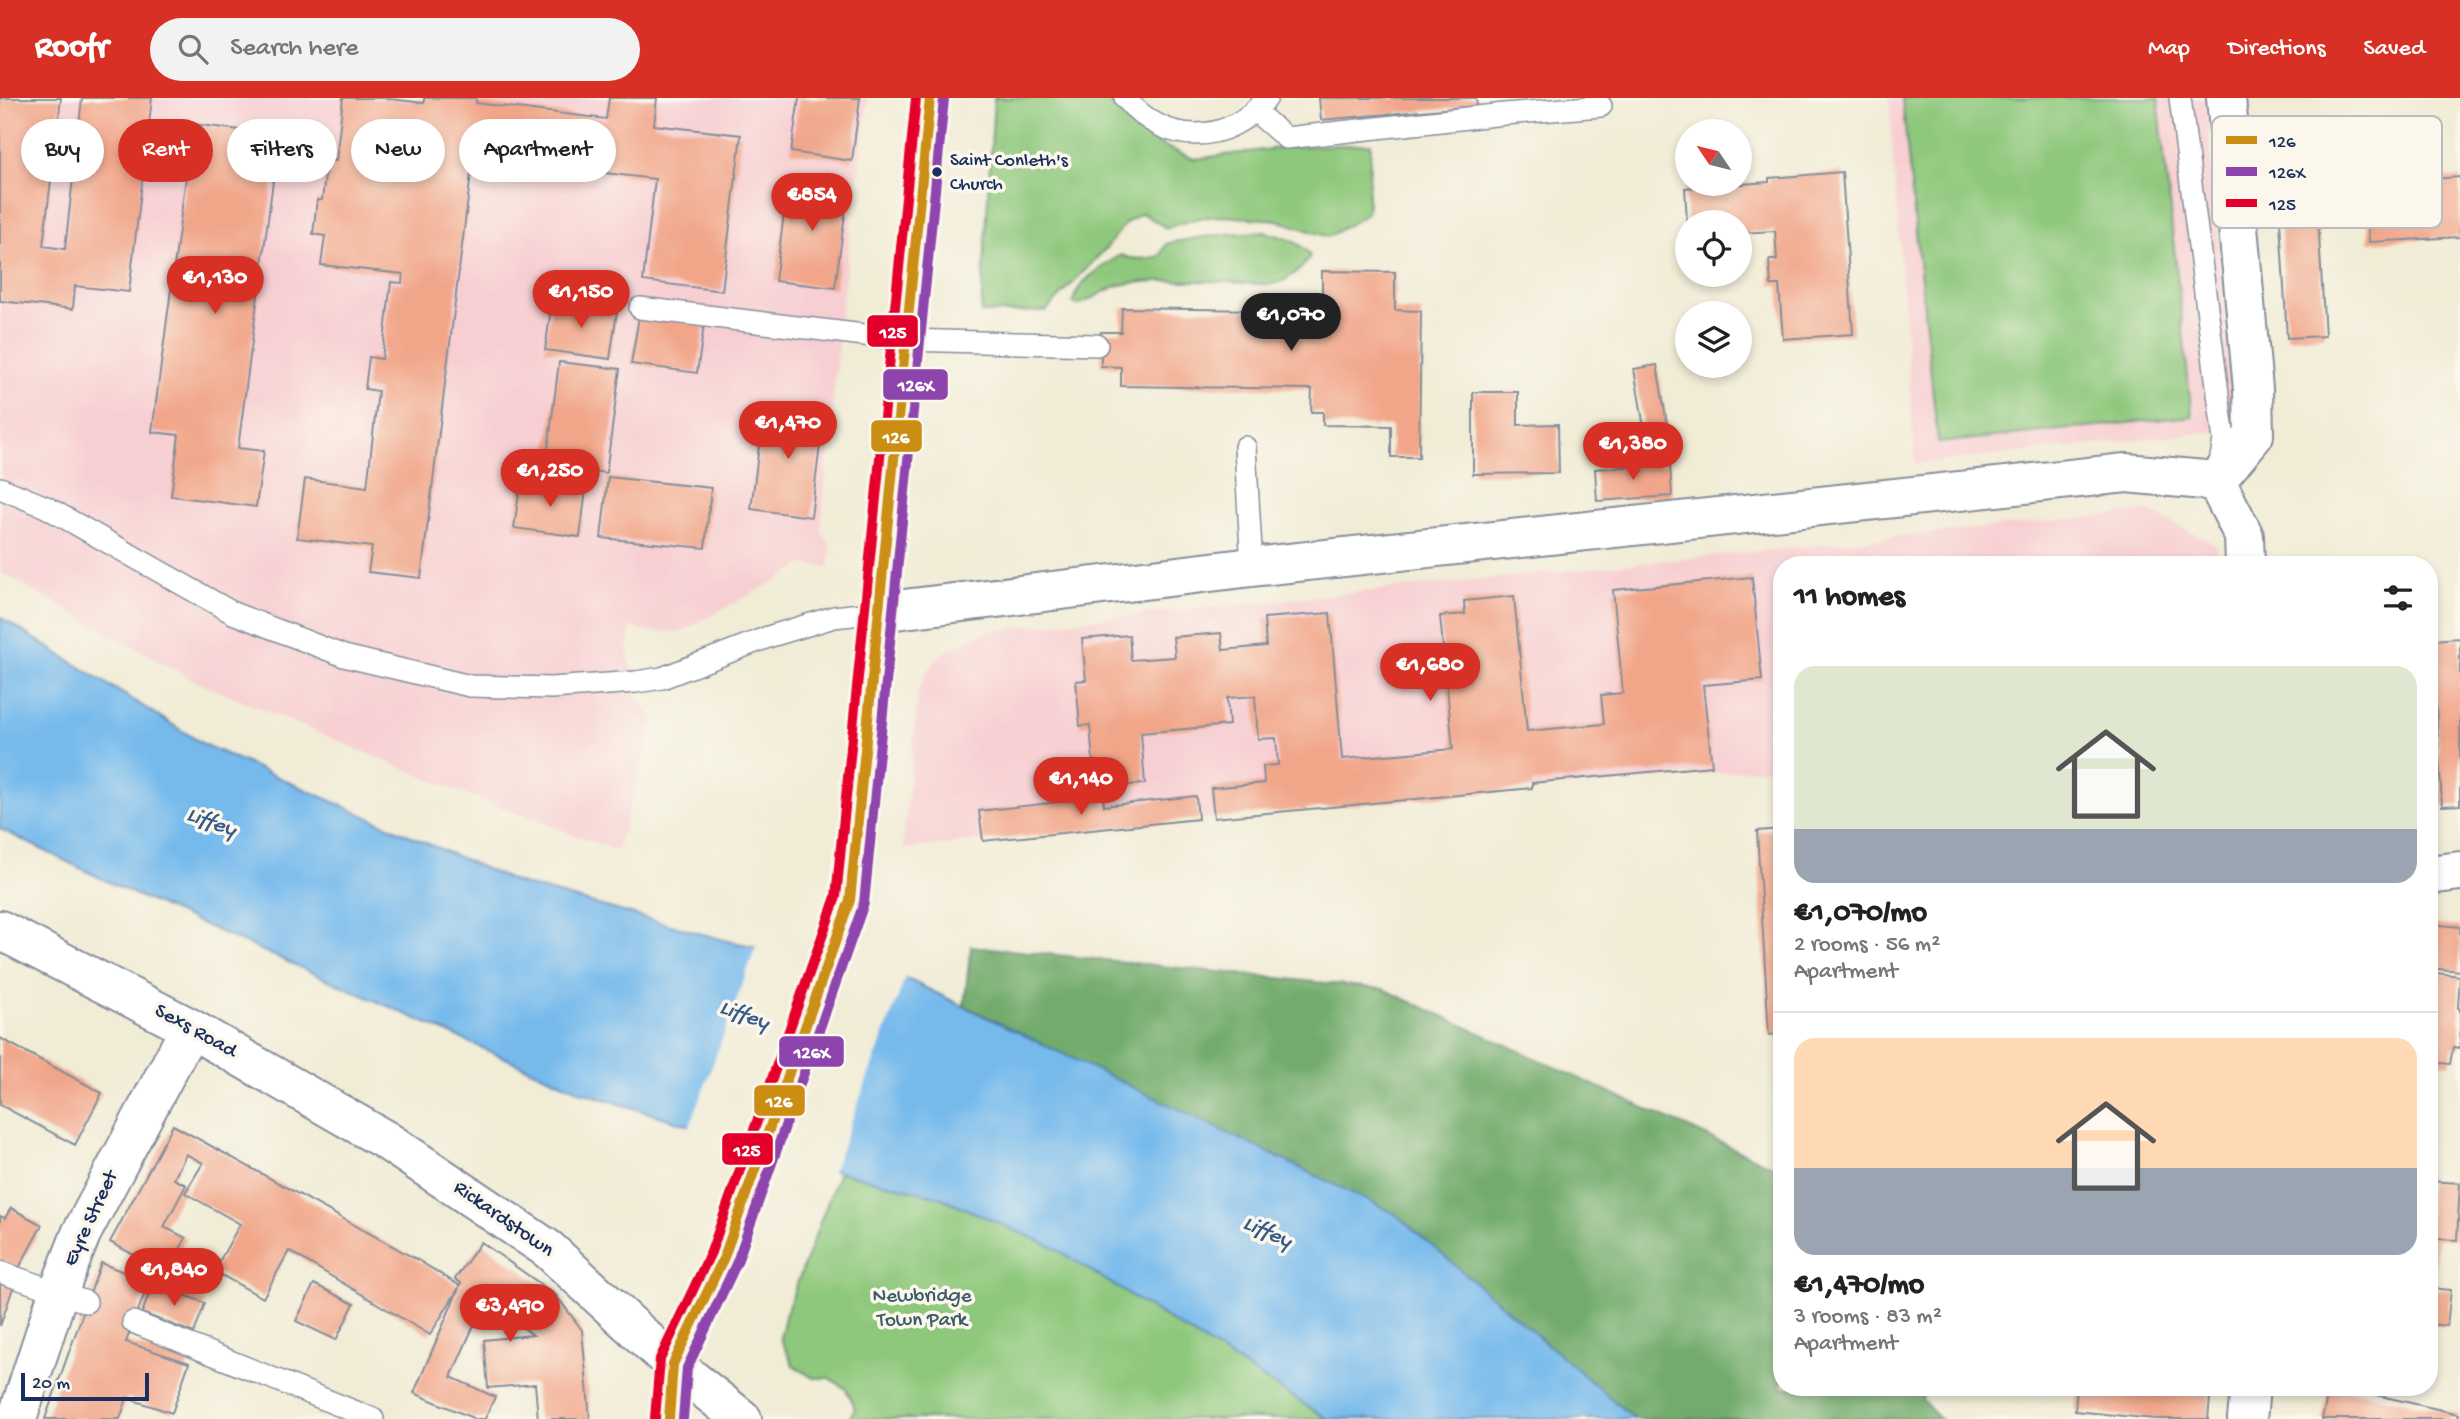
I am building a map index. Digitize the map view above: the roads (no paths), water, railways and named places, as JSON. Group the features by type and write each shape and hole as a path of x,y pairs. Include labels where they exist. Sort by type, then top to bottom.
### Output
{"street":[{"path":"669,1419 673,1364 724,1257 850,900 930,98"},
{"path":"2226,98 2228,116"},
{"path":"2216,481 2254,435 2253,389 2238,228"},
{"path":"879,612 1252,567 2126,473 2216,481"},
{"path":"2216,481 2244,536 2245,556"},
{"path":"2438,874 2460,871"},
{"name":"Sexs Road","path":"0,930 190,1028 387,1142"},
{"name":"Eyre Street","path":"17,1419 72,1298 81,1234 190,1028"},
{"name":"Rickardstown","path":"387,1142 548,1249 673,1364 741,1419"},
{"path":"2247,1419 2249,1396"}],"lane":[{"path":"1125,98 1144,118 1164,128 1186,134 1221,130 1241,122 1261,105 1286,138 1504,106 1601,106"},
{"path":"2180,98 2224,440 2216,481"},
{"path":"640,308 906,340 1097,345"},
{"path":"1245,447 1252,567"},
{"path":"0,488 46,507 233,613 344,656 470,686 551,688 662,678 768,637 834,617 879,612"},
{"path":"0,1272 72,1298"},
{"path":"133,1322 373,1419"}],"water":[{"name":"Liffey","path":"0,617 205,745 515,882 728,941 905,978 1394,1213 1635,1419 1328,1419 1051,1246 940,1197 839,1172 582,1092 125,890 0,829"}],"place":[{"name":"Saint Conleth's Church","path":"937,172"}],"park label":[{"name":"Newbridge Town Park","path":"922,1309"}]}
